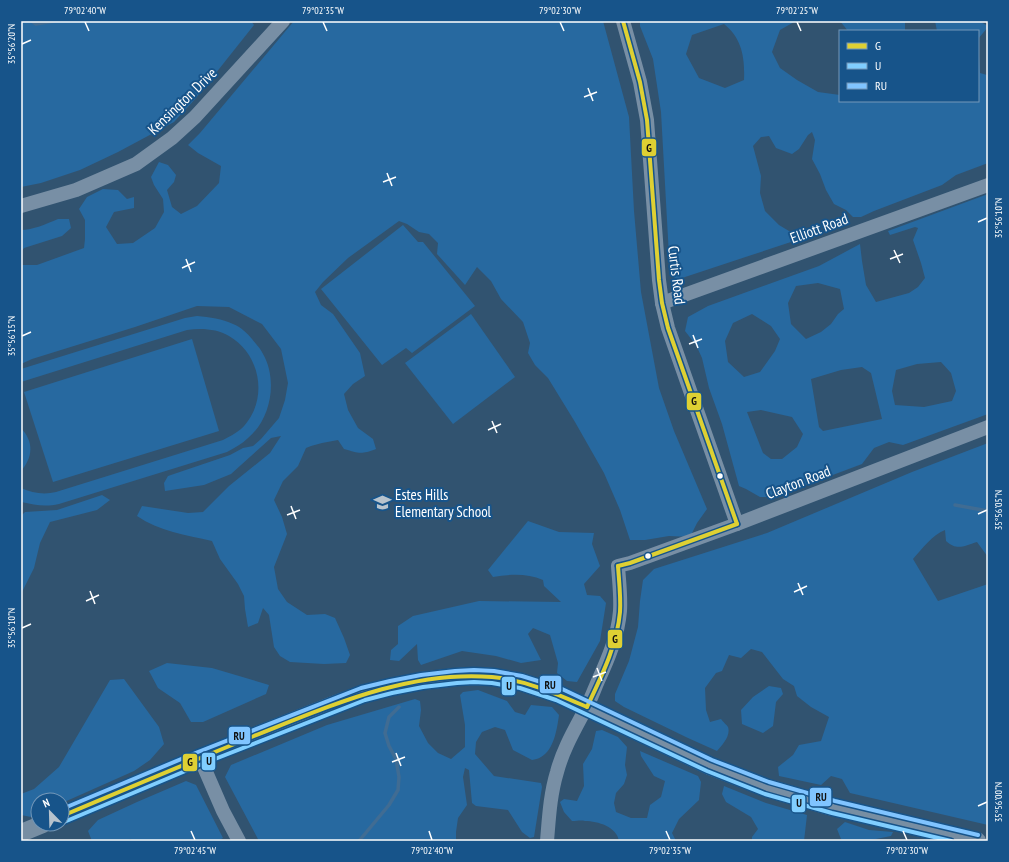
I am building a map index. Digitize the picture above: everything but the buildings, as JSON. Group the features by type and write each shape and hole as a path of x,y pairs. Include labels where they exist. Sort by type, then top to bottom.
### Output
{"main road":[{"path":"70,813 200,758 363,694 422,681 456,677 487,677 521,682 558,694 710,766 766,788 833,807 977,841"}],"street":[{"name":"Kensington Drive","path":"21,206 76,190 136,164 172,138 195,117 283,21"},
{"name":"Curtis Road","path":"623,21 640,82 647,120 656,249 662,304 668,328 736,524"},
{"name":"Elliott Road","path":"662,304 988,185"},
{"name":"Clayton Road","path":"587,707 607,661 616,633 620,613 618,566 736,524 988,426"},
{"path":"547,841 552,792 557,771 565,750 587,707"},
{"path":"200,758 223,811 239,841"}],"shaded area":[{"path":"21,21 251,21 254,25 196,98 174,122 118,152 80,170 41,183 21,187"},
{"path":"294,21 603,21 629,117 634,211 641,292 659,388 674,431 707,509 697,523 690,537 669,536 645,540 630,540 620,510 604,473 548,378 535,365 528,353 530,343 523,322 501,299 491,281 477,267 465,285 437,254 438,243 429,234 419,232 407,224 399,221 348,258 323,282 315,292 321,305 333,314 360,353 365,376 353,384 344,394 348,410 358,428 373,439 376,449 363,453 353,452 344,449 338,440 306,448 298,466 283,481 274,500 282,517 287,534 274,567 278,589 287,602 307,615 325,614 335,618 350,655 346,663 324,664 290,662 280,656 274,647 269,615 263,608 258,623 248,627 244,596 238,584 220,559 212,541 164,529 137,516 142,506 188,513 203,512 229,486 270,453 281,436 271,438 231,474 204,485 165,491 164,483 168,476 230,455 243,448 253,446 279,418 285,400 288,383 281,349 262,324 229,307 197,306 32,359 21,364 21,265 37,265 84,248 85,220 79,209 87,197 103,189 118,190 127,199 134,197 134,208 114,212 106,227 117,244 133,243 155,228 164,212 163,199 151,177 159,162 168,165 176,175 174,182 167,190 172,207 181,214 197,206 219,183 221,166 198,153 188,145 200,133"},
{"path":"640,21 798,21 780,30 772,52 780,68 818,92 839,95 839,102 979,102 979,56 980,73 988,74 988,163 956,175 942,185 861,217 853,217 846,210 834,204 826,190 812,159 815,140 812,132 808,135 799,149 792,154 776,148 769,136 761,137 753,146 761,176 760,193 765,211 779,225 794,234 797,240 679,279 675,279 672,273 669,256 661,112 653,59 640,26","holes":["724,24 739,42 743,56 744,80 725,88 699,78 686,54 692,35"]},
{"path":"840,21 905,21 905,30 847,30"},
{"path":"935,21 979,21 988,26 979,38 979,30 937,30"},
{"path":"988,194 988,414 903,445 889,442 874,448 862,464 774,497 760,497 739,486 722,424 709,388 702,358 696,345 685,331 688,317 708,306 819,266 860,244 866,285 876,302 909,293 918,287 925,278 913,240 918,228 915,227 890,235 888,231","holes":["818,283 840,289 844,309 838,314 831,324 821,332 806,339 791,324 788,303 796,286","752,314 771,326 780,339 775,351 760,372 744,377 728,362 725,341 733,323","941,362 951,373 956,391 952,401 924,407 895,405 892,391 896,370 917,364","862,367 871,373 882,419 823,431 819,427 811,379 841,370","761,410 792,417 803,434 797,447 782,459 771,459 763,453 747,412"]},
{"path":"58,219 69,219 71,228 62,236 24,248 21,252 21,230 35,228"},
{"path":"403,225 418,242 423,242 475,306 412,353 406,348 382,365 321,289"},
{"path":"471,314 515,377 453,424 405,363"},
{"path":"197,316 229,322 239,327 244,330 262,352 268,364 271,387 267,410 256,430 238,446 227,452 59,504 40,505 21,502 21,488 38,493 56,492 223,440 241,429 250,418 256,406 258,380 255,367 249,355 240,344 229,336 214,330 187,330 21,382 21,369 185,318"},
{"path":"192,339 219,431 53,482 24,392"},
{"path":"21,428 30,444 30,455 21,471"},
{"path":"988,443 988,557 977,542 961,547 950,544 946,541 945,530 940,532 932,539 913,559 938,601 988,584 988,825 850,793 842,779 831,776 821,785 779,776 778,767 793,755 799,745 821,741 829,717 811,707 797,696 794,686 783,679 762,652 751,649 741,658 729,655 722,671 716,673 705,688 706,710 710,722 721,719 729,730 727,737 717,751 624,707 615,701 615,694 629,661 638,627 643,580 654,569 767,533 912,472"},
{"path":"102,495 110,500 97,510 50,522 40,543 34,568 21,594 21,516 25,512 57,510"},
{"path":"528,521 559,532 594,533 592,544 600,566 584,584 587,595 600,596 606,603 600,641 577,682 567,681 557,673 558,663 550,635 533,628 528,634 541,660 521,663 496,656 462,651 421,665 418,660 417,644 399,661 390,660 391,650 398,644 398,626 413,616 479,601 561,602 544,586 543,580 531,576 518,575 493,577 488,570"},
{"path":"167,663 212,668 269,685 266,694 203,722 191,722 180,703 158,688 149,671"},
{"path":"124,679 159,727 164,744 150,760 134,771 70,799 70,792 30,792 30,817 21,815 21,794 34,789 59,767 110,680"},
{"path":"769,686 781,688 783,694 776,702 773,726 763,733 742,724 741,710 753,697"},
{"path":"478,690 507,701 515,712 525,715 531,705 552,707 559,715 556,733 552,744 545,754 538,759 532,760 513,750 505,730 495,727 482,732 476,742 475,754 494,776 541,783 542,787 534,837 530,838 522,832 508,810 476,806 472,803 469,770 465,768 463,777 467,805 458,818 456,841 259,841 225,777 231,765 327,725 415,699 420,701 421,710 419,726 428,743 438,753 451,759 465,747 465,725 460,695 463,692"},
{"path":"602,730 618,737 627,747 625,765 627,775 624,784 616,793 614,803 616,812 631,818 647,818 650,805 661,797 665,781 654,776 641,756 640,751 698,776 701,782 699,800 679,819 672,833 676,841 619,841 615,832 606,826 590,821 572,821 564,812 560,802 564,799 577,801 584,786 583,764 592,749 596,731"},
{"path":"186,781 196,785 223,838 217,841 132,841 131,839 126,841 92,841 88,831 98,820"},
{"path":"724,786 766,803 807,815 804,841 752,841 752,837 758,829 751,817 726,802 722,794"},
{"path":"845,822 869,830 893,832 891,836 866,841 843,841 837,829"}],"waterway":[{"path":"32,21 36,24 54,21"},
{"path":"955,505 988,511"},
{"path":"359,841 389,805 398,790 399,777 396,759 389,746 385,733 389,717 399,707"}],"transit line":[{"name":"G","path":"623,21 640,82 647,120 662,303 668,328 737,524"},
{"name":"G","path":"618,566 737,524"},
{"name":"G","path":"587,707 608,661 616,637 620,612 618,566"},
{"name":"RU","path":"70,806 198,752 361,688 421,675 474,670 494,671 522,676 560,688 712,760 769,782 835,801 978,835"},
{"name":"G","path":"70,813 312,713 341,702 400,685 430,679 461,676 492,677 529,684 587,707"},
{"name":"U","path":"70,819 202,764 365,700 423,687 474,682 492,683 520,688 556,700 707,771 765,794 832,813 951,841"}],"place":[{"name":"Estes Hills Elementary School","path":"382,503"}]}
